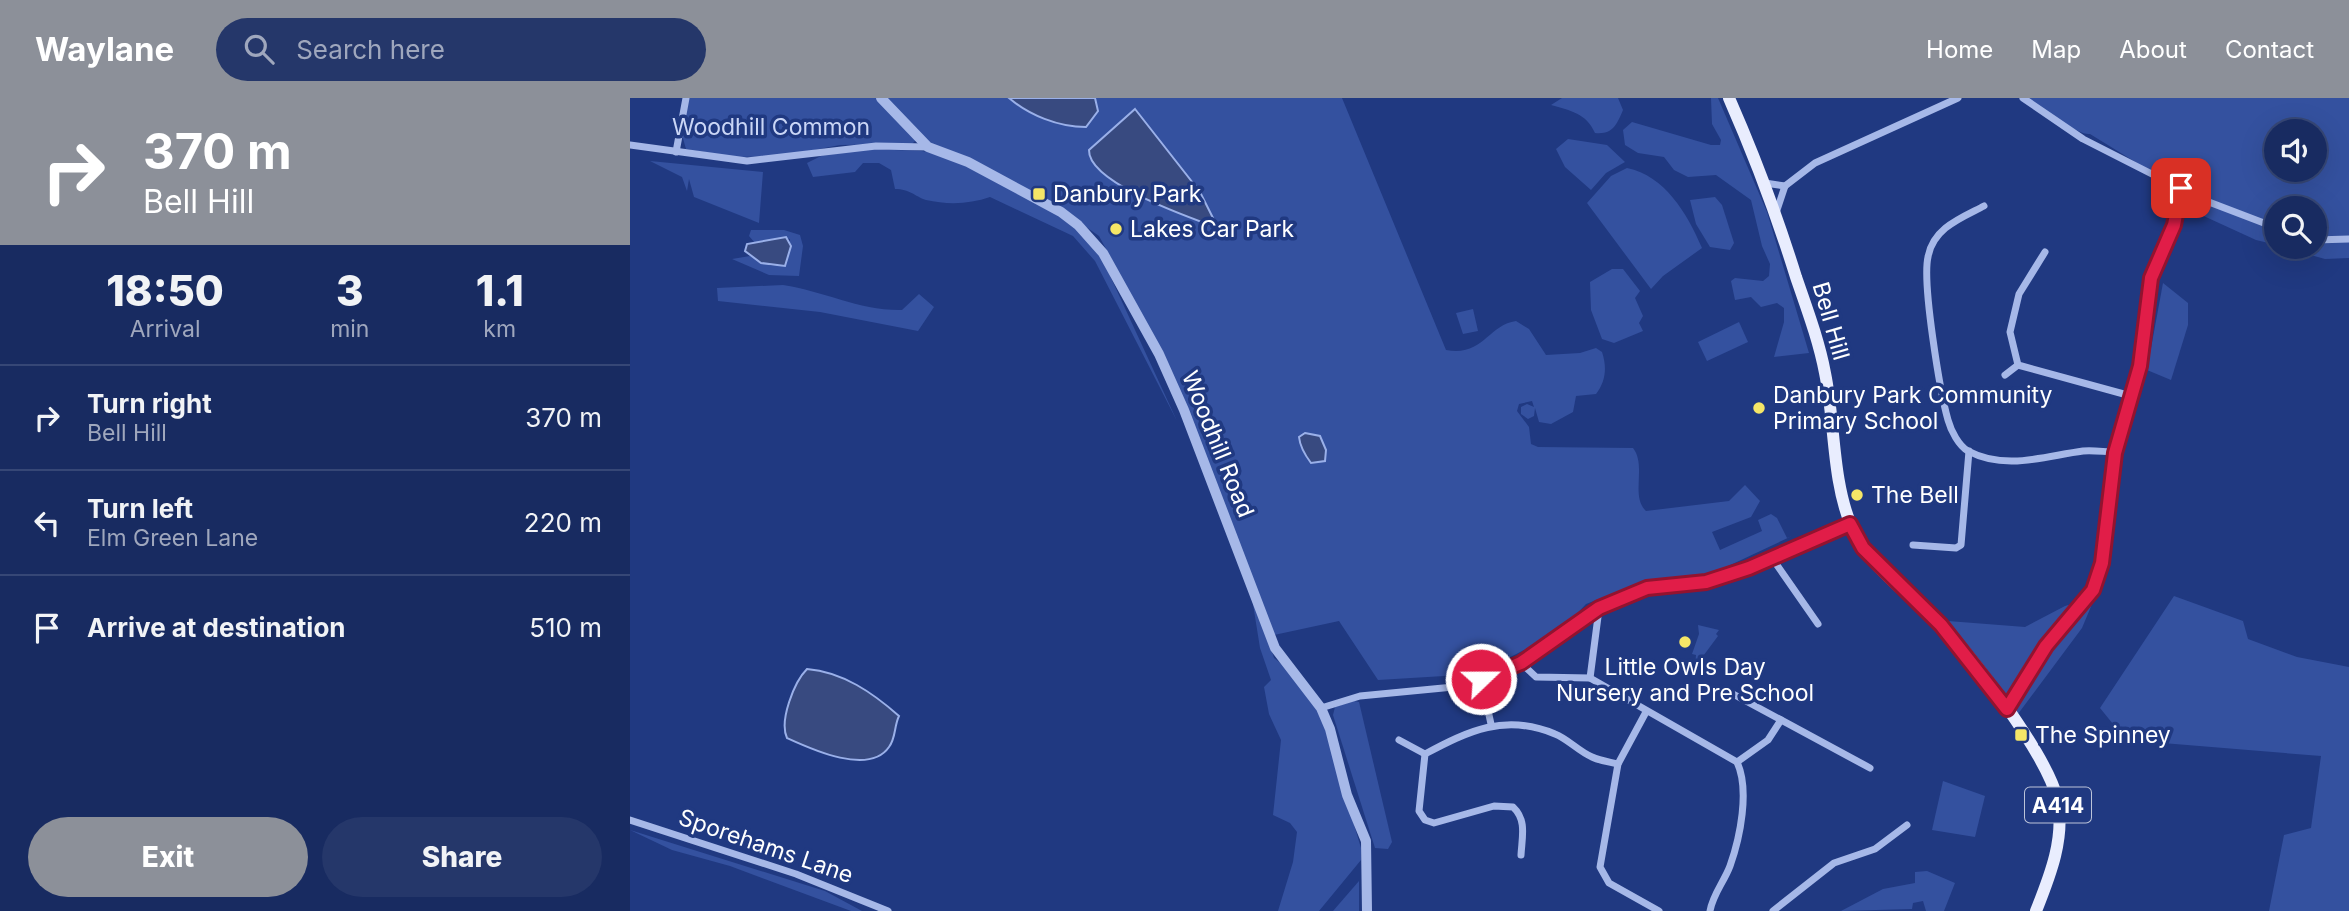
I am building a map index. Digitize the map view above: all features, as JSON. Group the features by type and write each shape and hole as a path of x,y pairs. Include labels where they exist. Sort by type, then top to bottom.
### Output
{"main road":[{"name":"A414","path":"1730,98 1766,183"},
{"name":"Bell Hill","path":"1766,183 1825,374 1835,450 1850,524 1863,548 1941,625 2007,709"},
{"name":"A414","path":"2007,709 2048,773 2057,798 2058,845 2053,868 2036,911"}],"street":[{"path":"676,152 687,98"},
{"name":"Woodhill Road","path":"881,98 928,147 968,162 1061,212 1079,225 1103,253 1159,354 1179,399 1275,648 1321,708 1347,795 1366,841 1367,911"},
{"path":"1776,214 1785,186 1815,163 1958,98"},
{"path":"2023,98 2083,139 2201,199 2264,223"},
{"path":"630,145 747,161 876,146 928,147"},
{"path":"1766,183 1785,186"},
{"path":"2007,709 2046,646 2093,590 2102,563 2115,453 2146,332 2151,278 2174,225 2181,188"},
{"path":"2177,202 2201,199"},
{"path":"1984,206 1943,227 1928,256 1928,292 1948,422 1960,443 1969,451 2005,461 2042,460 2084,451 2115,453"},
{"path":"2327,240 2349,239"},
{"path":"2018,365 2010,332 2019,294 2045,252"},
{"path":"2018,365 2131,396"},
{"path":"2005,375 2018,365"},
{"path":"1913,545 1956,548 1961,545 1969,451"},
{"path":"1321,708 1360,696 1464,686 1521,663 1599,608 1647,588 1706,582 1772,558 1850,524"},
{"path":"1772,558 1818,624"},
{"path":"1590,678 1599,608"},
{"path":"1521,663 1536,677 1590,678 1737,762 1741,771 1742,794 1736,846 1710,911"},
{"path":"1481,679 1491,724"},
{"path":"1733,694 1870,768"},
{"path":"1646,712 1618,764 1600,867 1609,883 1660,911"},
{"path":"1737,762 1768,740 1781,720"},
{"path":"1425,754 1465,732 1491,724 1538,729 1556,734 1593,758 1618,764"},
{"path":"1399,740 1425,754"},
{"path":"1425,754 1419,811 1425,820 1434,823 1494,806 1513,807 1521,814 1523,823 1521,855"},
{"name":"Sporehams Lane","path":"630,820 796,874 888,911"},
{"path":"1773,911 1834,863 1875,849 1907,825"}],"green space":[{"name":"Woodhill Common","path":"688,98 876,98 916,140 912,144 840,145 783,156 735,157 686,149 682,135"},
{"path":"887,98 1342,98 1446,350 1469,349 1498,328 1516,321 1529,329 1546,355 1580,353 1596,348 1602,352 1605,368 1602,384 1596,394 1576,396 1573,412 1551,424 1539,422 1535,408 1534,416 1528,419 1521,414 1521,407 1527,404 1534,407 1532,401 1519,404 1517,411 1529,427 1531,444 1538,447 1633,448 1639,463 1639,497 1646,511 1729,501 1745,485 1760,501 1751,517 1712,532 1720,550 1762,531 1758,520 1771,514 1777,518 1787,538 1792,536 1709,575 1630,587 1586,604 1569,622 1532,646 1477,674 1378,680 1339,621 1274,635 1158,344 1099,236 1046,199 929,144"},
{"path":"1562,98 1618,98 1623,110 1610,130 1595,133 1582,117 1551,105"},
{"path":"1711,98 1718,98 1767,212 1809,353 1774,357 1784,322 1784,308 1777,303 1761,307 1751,297 1735,300 1731,281 1735,278 1763,281 1769,276 1770,264 1762,246 1751,200 1716,175 1688,177 1674,170 1664,157 1638,153 1625,145 1623,130 1632,122 1711,145 1720,145 1721,140 1712,124"},
{"path":"2026,98 2349,98 2349,258 2327,259 2327,196 2264,196 2264,242 2256,240 2184,207 2202,203 2090,134 2068,126"},
{"path":"1568,139 1607,145 1625,162 1606,173 1591,190 1565,167 1556,149"},
{"path":"874,149 928,152 970,165 1037,201 1094,241 1177,421 1095,261 1073,236 990,197 959,203 942,203 895,189 891,170 879,163 863,163 855,172 813,177 807,163 823,155"},
{"path":"650,161 763,172 759,223 694,197 689,179 687,191 682,177"},
{"path":"1627,168 1653,179 1673,198 1682,209 1702,248 1663,276 1651,289 1587,203 1611,176"},
{"path":"1715,197 1722,205 1734,243 1730,250 1710,247 1696,224 1690,200"},
{"path":"751,230 784,230 800,235 803,246 799,276 769,275 732,259 750,256 771,266 786,265 790,239 779,238 755,243 749,236"},
{"path":"1612,269 1623,269 1640,291 1635,298 1643,316 1639,323 1643,331 1614,343 1602,339 1591,310 1590,282"},
{"path":"2163,283 2188,303 2188,325 2171,380 2147,370"},
{"path":"783,285 871,307 902,310 919,294 934,307 918,331 820,312 718,301 717,288"},
{"path":"1473,309 1478,331 1463,334 1456,313"},
{"path":"1739,322 1748,342 1707,361 1698,342"},
{"path":"1249,579 1274,658 1287,668 1315,706 1325,728 1361,848 1361,860 1319,911 1278,911 1293,862 1297,832 1290,823 1273,815 1281,740 1269,714 1264,687 1271,680 1260,648"},
{"path":"2174,596 2243,621 2248,639 2297,657 2349,667 2349,911 2269,911 2284,835 2311,828 2321,756 2126,740 2100,708"},
{"path":"2095,597 2082,628 2018,714 1948,621 2025,627 2065,606"},
{"path":"1698,625 1719,630 1716,634 1718,636 1695,667 1696,655 1692,654 1699,634"},
{"path":"1359,702 1392,842 1388,849 1375,848 1333,715 1335,707"},
{"path":"1943,781 1985,796 1975,837 1932,830"},
{"path":"630,830 825,891 862,911 851,911 730,866 672,850"},
{"path":"1927,871 1955,883 1944,911 1926,911 1923,901 1913,903 1912,909 1841,911 1883,889 1915,883 1915,872"},
{"path":"1359,881 1359,911 1333,911"}],"shaded area":[{"path":"1009,98 1095,98 1098,111 1086,127 1065,125 1044,119"},
{"path":"1135,109 1200,192 1218,228 1165,208 1122,187 1093,162 1089,150"},
{"path":"786,237 791,246 785,266 761,263 745,251 747,244"},
{"path":"1305,433 1320,436 1326,450 1325,461 1311,463 1299,437"},
{"path":"807,669 833,674 857,685 899,716 889,747 880,755 854,760 840,758 787,738 786,712 797,683"}],"place":[{"name":"Danbury Park","path":"1039,194"},
{"name":"Lakes Car Park","path":"1116,229"},
{"name":"Danbury Park Community Primary School","path":"1759,408"},
{"name":"The Bell","path":"1857,495"},
{"name":"Little Owls Day Nursery and Pre School","path":"1685,642"},
{"name":"The Spinney","path":"2021,735"}],"route":[{"path":"1481,679 1521,663 1599,608 1647,588 1706,582 1749,568 1850,524 1863,548 1879,567 1941,625 2007,709 2064,621 2093,590 2102,563 2115,453 2125,409 2140,366 2151,278 2174,225 2181,188"}]}
